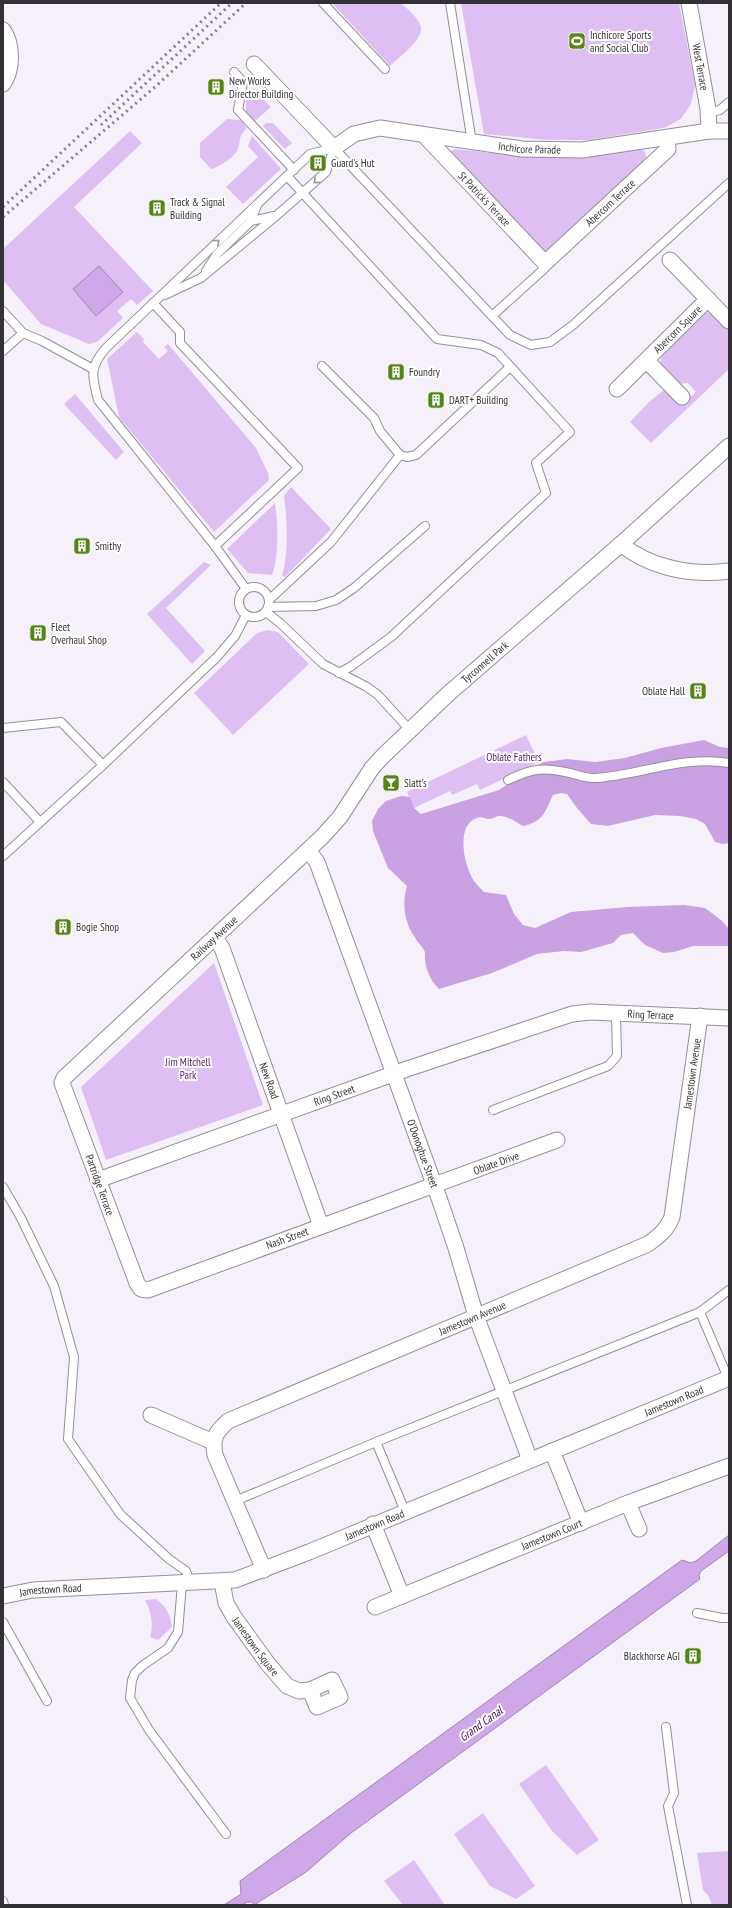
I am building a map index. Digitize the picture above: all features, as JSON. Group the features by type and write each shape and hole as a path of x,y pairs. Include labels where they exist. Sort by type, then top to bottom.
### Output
{"street":[{"name":"West Terrace","path":"689,3 708,113 709,131"},
{"path":"3,30 10,46 10,64 3,84"},
{"path":"254,64 334,148"},
{"name":"Inchicore Parade","path":"334,148 354,134 380,128 522,149 582,150 709,131 729,131"},
{"name":"St Patrick's Terrace","path":"424,135 545,263"},
{"name":"Abercorn Terrace","path":"545,263 668,149 667,138"},
{"name":"Abercorn Square","path":"670,260 729,321"},
{"name":"Abercorn Square","path":"617,389 708,299"},
{"name":"Abercorn Square","path":"647,361 682,397"},
{"name":"Tyrconnell Park","path":"358,790 383,756 448,694 621,544 729,446"},
{"path":"621,544 641,558 658,564 690,571 714,573 729,571"},
{"name":"Railway Avenue","path":"63,1081 308,850 340,817 358,790"},
{"name":"O'Donoghue Street","path":"308,850 317,862 321,872 456,1248 476,1316 530,1460"},
{"name":"New Road","path":"215,938 222,948 280,1115 321,1226"},
{"name":"Ring Street","path":"98,1180 394,1074 572,1014"},
{"name":"Ring Terrace","path":"572,1014 700,1016 729,1018"},
{"name":"Jamestown Avenue","path":"213,1442 218,1430 228,1421 648,1244 668,1228 672,1217 700,1016"},
{"name":"Partridge Terrace","path":"63,1081 62,1083 136,1283 141,1289"},
{"name":"Oblate Drive","path":"434,1185 557,1140"},
{"name":"Nash Street","path":"141,1289 148,1290 434,1185"},
{"name":"Jamestown Road","path":"3,1596 33,1590 222,1582 235,1580 264,1570 728,1378"},
{"path":"151,1415 213,1442 215,1455 264,1570"},
{"path":"552,1451 581,1523"},
{"name":"Jamestown Court","path":"375,1607 628,1503 715,1473 729,1466"},
{"path":"628,1503 639,1529"},
{"path":"373,1524 402,1596"},
{"name":"Jamestown Square","path":"222,1582 226,1603 234,1618 268,1664 287,1686 300,1691 310,1690"}],"lane":[{"path":"323,3 385,69"},
{"path":"450,3 472,142"},
{"path":"234,72 243,82 238,110 294,170"},
{"path":"708,113 720,110 729,102"},
{"path":"246,589 215,546 98,400 93,381 93,369 96,358 106,348 310,154 334,148"},
{"path":"156,300 201,278 276,216 326,172 334,148"},
{"path":"334,148 510,335 531,345 550,342 573,325 729,183"},
{"path":"287,176 437,339 481,345 498,354 570,432 536,462 546,493 391,637 350,667 339,673"},
{"path":"201,278 217,254 251,221 258,203"},
{"path":"251,221 276,216"},
{"path":"192,266 217,254"},
{"path":"492,316 545,268 545,263"},
{"path":"156,300 180,332 180,343 298,468 215,546"},
{"path":"3,311 23,333 42,341 93,369"},
{"path":"3,351 23,333"},
{"path":"322,366 374,418 380,431 400,455 407,457 416,455 510,367"},
{"path":"400,455 331,542 268,606 258,617 246,615 239,607 242,592 246,589 256,587 261,589 268,596 268,606 280,623 323,664 367,687 378,695 410,730"},
{"path":"268,606 316,606 336,600 354,588 424,526"},
{"path":"3,856 103,765 217,657 235,636 246,615"},
{"path":"3,721 6,727 61,722 103,765"},
{"path":"508,780 526,772 544,768 596,778 688,763 719,761 729,763"},
{"path":"3,782 40,822"},
{"path":"493,1110 608,1066 617,1056 616,1014"},
{"path":"3,1186 21,1218 54,1286 74,1357 68,1440 120,1514 169,1559 186,1572 186,1583 178,1632 168,1648 142,1666 135,1673 130,1688 130,1698 148,1730 226,1834"},
{"path":"235,1502 503,1390 700,1312 729,1290"},
{"path":"700,1312 728,1378"},
{"path":"376,1442 405,1512"},
{"path":"697,1613 729,1618"},
{"path":"3,1622 47,1701"},
{"path":"666,1727 674,1793 668,1806 687,1905"},
{"path":"3,1901 4,1905"}],"green space":[{"path":"332,3 401,3 418,20 421,27 421,32 414,43 390,66"},
{"name":"Inchicore Sports and Social Club","path":"461,3 679,3 695,85 691,104 681,119 664,128 589,140 548,140 484,134"},
{"path":"254,89 271,107 254,122 246,113 246,96"},
{"path":"227,119 241,120 247,128 241,137 237,151 222,164 211,169 200,157 200,143"},
{"path":"266,123 273,123 292,143 285,149 263,126"},
{"path":"130,131 142,143 74,207 153,291 137,305 131,299 117,311 123,318 97,342 89,344 41,324 3,280 3,249"},
{"path":"252,136 281,169 243,204 226,187 258,157 248,146"},
{"path":"455,149 520,156 582,157 641,149 645,152 646,156 644,161 550,249 545,251 539,250 450,152"},
{"path":"710,312 729,330 729,369 651,443 630,422 649,402 665,389 681,405 696,392 688,383 678,384 660,365 661,358 702,314"},
{"path":"137,332 144,339 143,342 159,359 168,351 164,347 168,344 256,448 268,473 269,480 214,532 119,417 107,359"},
{"path":"75,394 124,452 116,460 64,404"},
{"path":"291,487 331,529 285,577 282,575 286,556 287,525 284,496"},
{"path":"275,503 277,540 276,559 272,575 248,573 227,549"},
{"path":"204,562 211,565 166,608 205,651 192,664 147,614"},
{"path":"268,630 278,632 309,664 233,735 194,693 257,633"},
{"name":"Oblate Fathers","path":"526,735 539,762 480,790 477,784 452,795 450,791 414,808 407,792"},
{"name":"Jim Mitchell Park","path":"214,963 263,1105 106,1160 81,1087"},
{"path":"156,1599 167,1611 172,1627 158,1640 150,1637 152,1628 151,1618 145,1600"},
{"path":"546,1765 599,1840 577,1855 552,1831 519,1784"},
{"path":"483,1813 535,1886 516,1899 490,1886 454,1834"},
{"path":"729,1851 729,1905 712,1905 708,1895 703,1890 697,1853"},
{"path":"414,1860 445,1905 403,1905 384,1881"}],"shaded area":[{"path":"704,740 720,747 729,748 729,843 723,844 715,842 705,824 696,819 680,816 655,815 608,826 591,824 567,794 561,793 553,795 548,806 539,819 530,824 523,826 511,819 501,816 490,819 480,817 470,822 464,837 465,856 467,866 474,881 484,892 506,895 514,914 523,925 535,928 571,912 627,907 684,905 705,908 721,920 729,929 729,946 693,946 674,952 663,953 645,945 633,933 621,935 613,943 581,952 564,951 537,954 492,973 439,989 432,981 428,972 425,962 425,952 408,925 404,905 407,886 388,868 373,831 372,821 378,809 386,801 401,796 410,797 414,808 421,814 499,790 528,770 544,762 567,759 595,762 625,758 661,748"}],"water":[{"path":"99,266 123,292 96,316 73,289"},
{"name":"Grand Canal","path":"729,1535 729,1551 701,1571 699,1575 700,1579 351,1833 306,1872 254,1905 252,1902 247,1902 242,1905 224,1905 241,1894 240,1881 682,1560 691,1563 696,1561"}],"railway":[{"path":"3,207 221,3"},
{"path":"101,125 232,3"},
{"path":"3,217 155,87 246,3"}],"place":[{"name":"Inchicore Sports and Social Club","path":"577,41"},
{"name":"New Works Director Building","path":"216,87"},
{"name":"Guard's Hut","path":"318,163"},
{"name":"Track & Signal Building","path":"157,208"},
{"name":"Foundry","path":"396,372"},
{"name":"DART+ Building","path":"436,400"},
{"name":"Smithy","path":"82,546"},
{"name":"Fleet Overhaul Shop","path":"38,633"},
{"name":"Oblate Hall","path":"698,691"},
{"name":"Slatt’s","path":"391,783"},
{"name":"Bogie Shop","path":"63,927"},
{"name":"Blackhorse AGI","path":"693,1656"}]}
